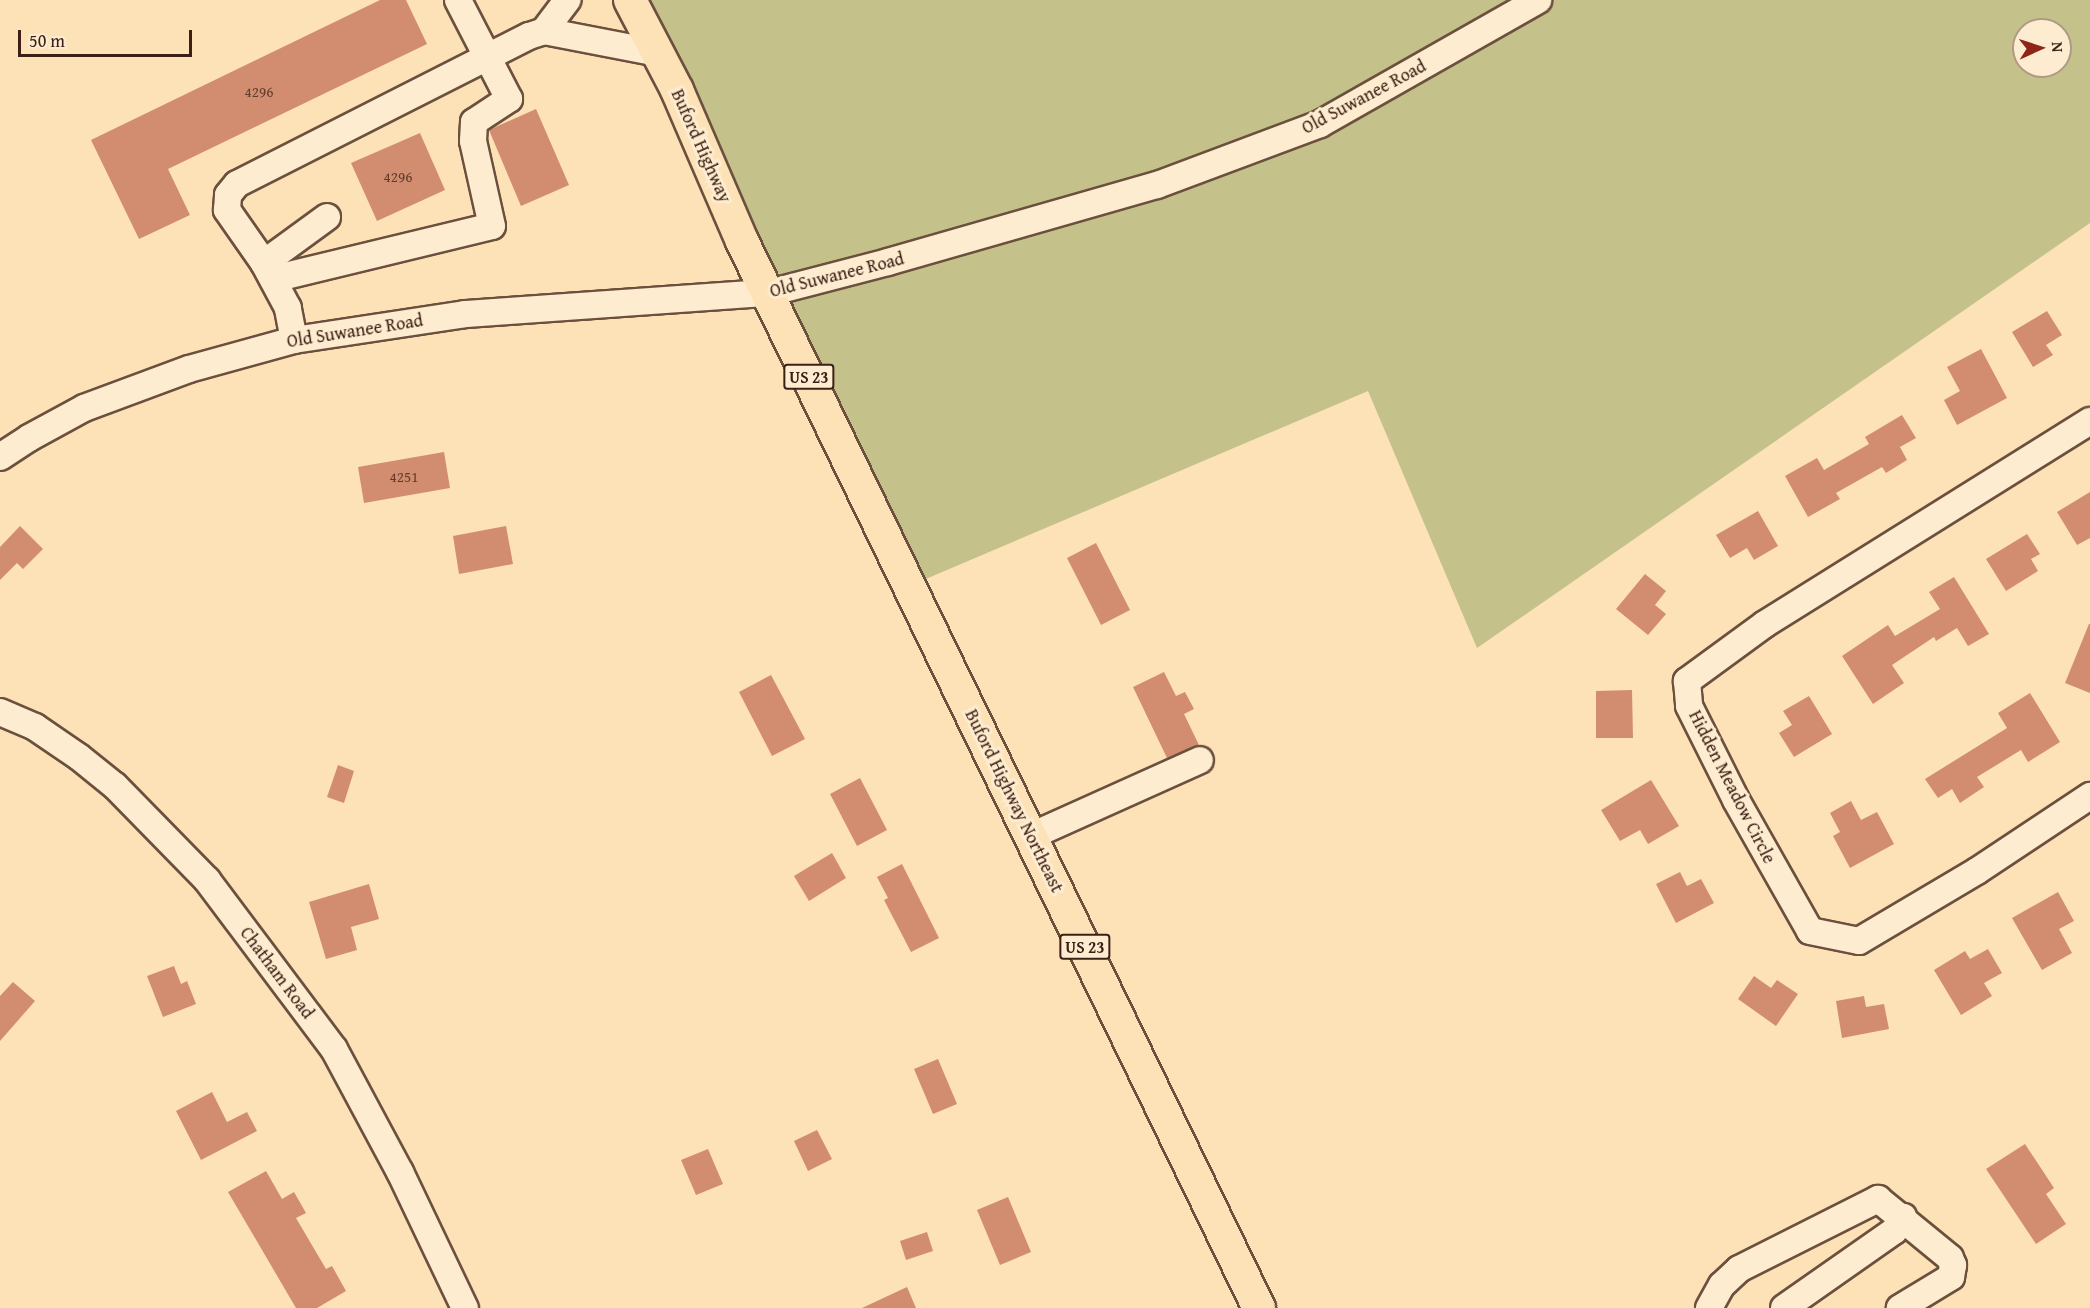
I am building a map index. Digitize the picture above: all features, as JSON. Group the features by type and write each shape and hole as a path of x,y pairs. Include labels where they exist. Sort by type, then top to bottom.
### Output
{"main road":[{"name":"Buford Highway","path":"630,0 676,90 742,241 769,293"},
{"name":"Buford Highway Northeast","path":"769,293 1259,1308"}],"street":[{"path":"268,271 492,226 473,141 474,123 509,99 458,0"},
{"path":"544,31 567,0"},
{"name":"Old Suwanee Road","path":"0,457 84,408 189,369 294,340 465,314 769,293 888,262 1157,184 1320,124 1538,0"},
{"path":"294,340 288,308 268,271 227,210 228,195 237,184 529,36 544,31 580,36 658,53"},
{"path":"268,271 327,217"},
{"name":"Hidden Meadow Circle","path":"2090,421 1765,624 1687,681 1689,706 1736,800 1809,932 1859,941 1977,871 2090,796"},
{"name":"Chatham Road","path":"0,712 35,727 79,757 115,786 207,880 334,1049 400,1172 465,1308"},
{"path":"1031,836 1200,760"},
{"path":"1709,1308 1722,1285 1739,1269 1878,1198 1950,1257 1954,1272 1951,1277 1900,1308"},
{"path":"1784,1308 1894,1231 1903,1217"}],"shaded area":[{"path":"640,0 2090,0 2090,223 1477,648 1368,391 921,581"}],"building":[{"path":"380,0 406,0 427,44 168,169 190,215 139,239 91,140"},
{"path":"536,109 569,185 521,206 489,130"},
{"path":"420,133 445,190 377,221 351,163"},
{"path":"2047,311 2062,335 2046,345 2053,355 2033,367 2012,332"},
{"path":"1981,349 2007,398 1957,425 1944,400 1960,391 1947,367"},
{"path":"1902,415 1916,438 1900,447 1907,460 1886,473 1882,467 1836,493 1840,499 1808,517 1785,476 1817,458 1824,470 1869,444 1865,437"},
{"path":"444,452 450,488 364,503 358,467"},
{"path":"2090,492 2090,538 2077,545 2057,512"},
{"path":"1758,511 1778,546 1754,560 1747,548 1730,558 1716,535"},
{"path":"20,526 43,549 23,569 17,563 0,580 0,547"},
{"path":"506,526 513,564 459,574 453,536"},
{"path":"2027,534 2040,554 2031,559 2038,571 2006,591 1986,559"},
{"path":"1096,543 1130,610 1101,625 1067,558"},
{"path":"1645,574 1666,591 1655,605 1666,614 1648,635 1616,609"},
{"path":"1954,577 1989,634 1968,646 1957,628 1936,641 1934,637 1892,665 1904,683 1873,704 1842,656 1888,625 1895,636 1940,609 1929,592"},
{"path":"2090,624 2090,693 2065,683"},
{"path":"1164,672 1176,696 1185,692 1194,709 1184,714 1199,745 1167,758 1133,687"},
{"path":"771,675 805,739 772,756 739,692"},
{"path":"1632,690 1633,738 1596,738 1596,691"},
{"path":"2030,693 2060,742 2028,762 2021,750 1977,777 1984,787 1960,803 1952,789 1938,798 1925,779 2007,728 1998,713"},
{"path":"1809,696 1832,734 1794,757 1779,733 1792,725 1783,711"},
{"path":"338,765 354,771 344,803 327,797"},
{"path":"860,778 887,830 857,846 830,794"},
{"path":"1651,780 1679,826 1648,844 1640,830 1620,841 1601,810"},
{"path":"1851,801 1861,820 1877,812 1894,844 1850,868 1833,836 1840,832 1830,813"},
{"path":"832,853 846,878 809,901 794,876"},
{"path":"902,864 939,938 911,952 884,900 888,898 877,877"},
{"path":"1680,872 1687,886 1701,879 1714,903 1676,923 1656,884"},
{"path":"369,884 379,919 351,927 357,950 326,959 309,902"},
{"path":"2058,892 2074,921 2059,929 2072,953 2042,970 2012,918"},
{"path":"1988,949 2002,973 1984,983 1992,996 1961,1015 1934,970 1965,951 1970,959"},
{"path":"174,966 181,984 187,981 196,1004 163,1017 147,976"},
{"path":"1754,976 1771,988 1777,980 1798,994 1776,1026 1738,999"},
{"path":"13,982 35,1001 0,1041 0,996"},
{"path":"1864,996 1866,1007 1884,1004 1889,1029 1842,1038 1836,1001"},
{"path":"938,1059 957,1104 933,1114 914,1069"},
{"path":"212,1092 227,1122 247,1112 257,1131 201,1160 176,1111"},
{"path":"817,1130 832,1159 808,1171 794,1141"},
{"path":"2025,1144 2054,1188 2046,1194 2066,1224 2036,1244 1986,1169"},
{"path":"708,1149 723,1184 696,1195 681,1160"},
{"path":"266,1171 282,1199 294,1192 306,1213 296,1218 326,1269 332,1266 346,1291 317,1308 296,1308 228,1192"},
{"path":"1008,1197 1031,1252 1000,1265 977,1210"},
{"path":"927,1232 933,1251 906,1260 900,1241"},
{"path":"907,1287 916,1308 862,1308"}]}
